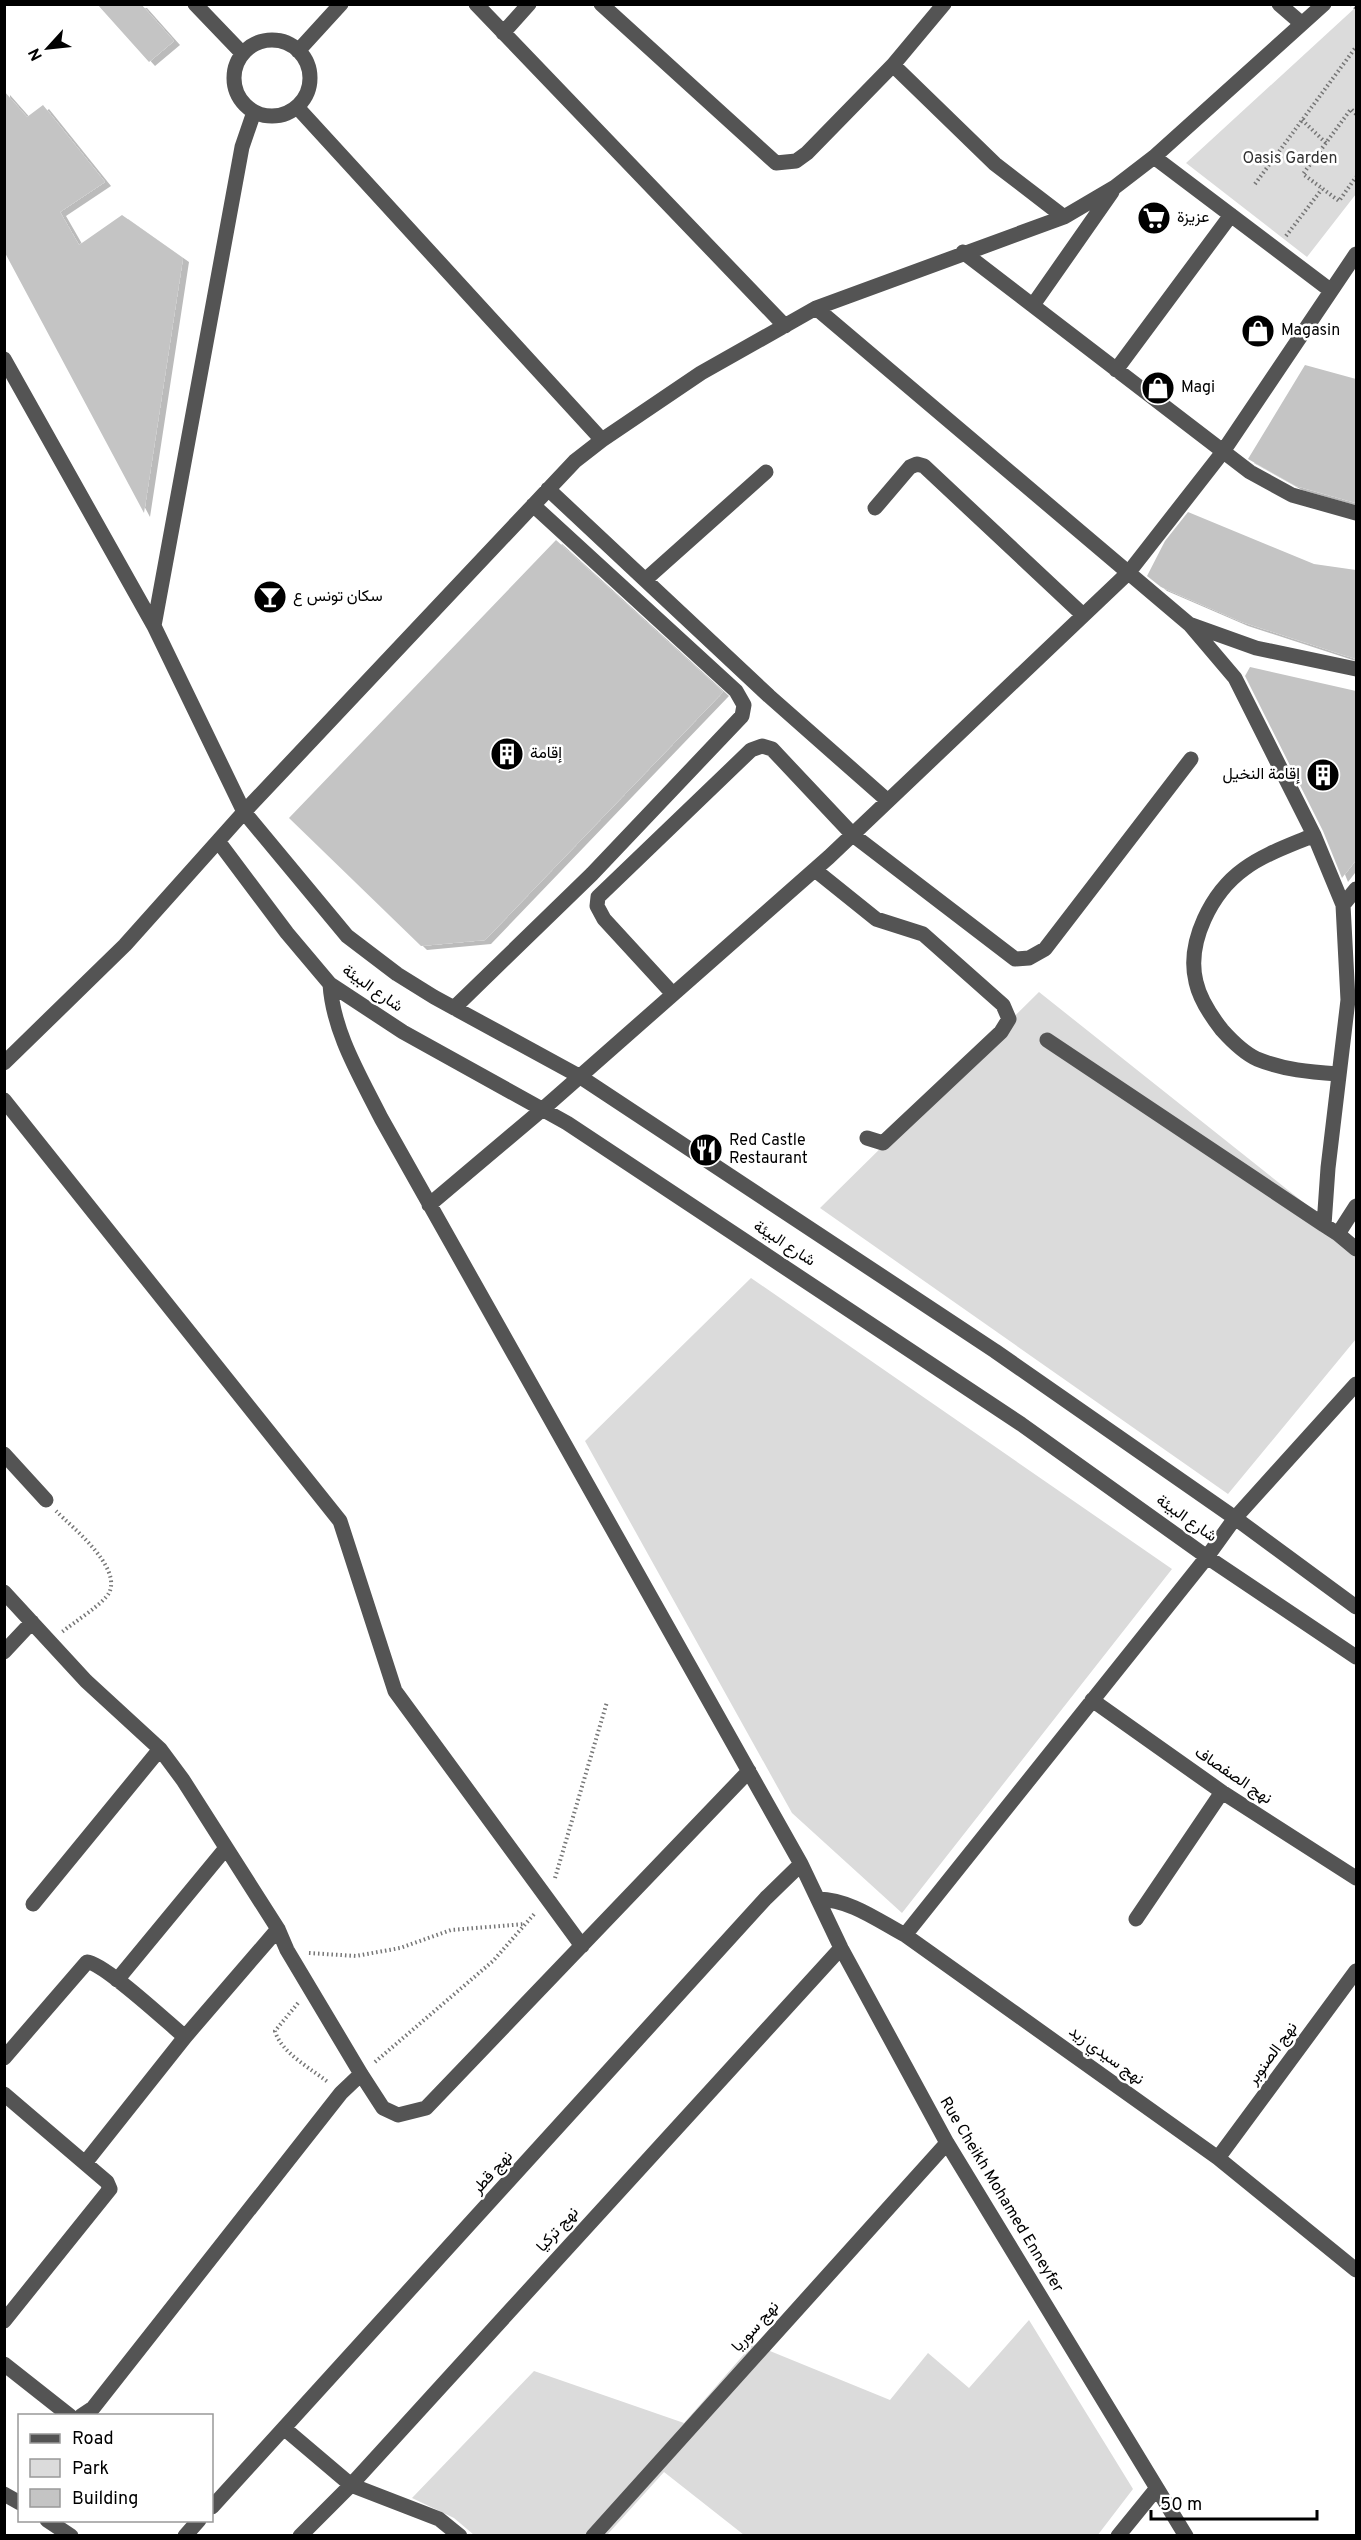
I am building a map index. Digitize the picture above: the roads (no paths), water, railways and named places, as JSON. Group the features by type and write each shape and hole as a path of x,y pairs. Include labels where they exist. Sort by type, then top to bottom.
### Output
{"street":[{"path":"195,4 242,53"},
{"path":"298,51 341,4"},
{"path":"476,4 785,326"},
{"path":"503,33 529,4"},
{"path":"601,4 776,163 796,161 807,153 893,65 944,4"},
{"path":"1279,4 1301,23"},
{"path":"4,1063 125,945 244,812 575,461 701,373 816,308 963,252 1064,217 1115,188 1154,157 1324,4"},
{"path":"263,40 282,42 298,51 306,61 309,85 297,107 276,116 254,111 238,96 234,85 236,63 242,53 263,40"},
{"path":"893,65 995,164 1064,217"},
{"path":"297,107 602,440"},
{"path":"154,626 242,147 254,111"},
{"path":"1154,157 1330,290"},
{"path":"1033,305 1115,188"},
{"path":"1116,370 1231,215"},
{"path":"963,252 1222,453 1292,495 1356,513"},
{"path":"429,1205 544,1108 853,835 1129,572 1222,453 1356,254"},
{"path":"816,308 1189,624 1235,678 1314,835 1343,904 1348,1000 1338,1074 1324,1225"},
{"name":"شارع البيئة","path":"5,361 154,626 244,812 347,936 397,974 579,1077 995,1351 1235,1518 1356,1607"},
{"path":"875,508 910,467 917,464 924,466 1083,615"},
{"path":"645,580 766,472"},
{"path":"548,489 769,696 888,801"},
{"path":"454,1008 592,874 742,716 744,705 736,691 533,505"},
{"path":"1189,624 1256,648 1356,669"},
{"path":"672,993 604,919 597,906 598,897 751,750 762,746 772,749 853,835 1015,958 1029,958 1045,949 1191,759"},
{"path":"1314,835 1243,869 1223,888 1206,912 1196,948 1195,981 1209,1015 1231,1040 1256,1058 1294,1071 1338,1074"},
{"name":"شارع البيئة","path":"218,841 287,933 330,984 402,1032 544,1108 1021,1424 1207,1557 1356,1657"},
{"path":"814,870 876,919 923,934 1003,1005 1009,1019 1000,1032 883,1143 867,1138"},
{"path":"1343,904 1356,889"},
{"name":"Rue Cheikh Mohamed Enneyfer","path":"330,984 336,1020 345,1044 381,1118 429,1205 801,1864 841,1948 947,2143 1186,2535"},
{"path":"1047,1040 1338,1234 1356,1250"},
{"path":"4,1100 340,1521 395,1691 582,1946"},
{"path":"1338,1234 1356,1206"},
{"path":"904,1935 1207,1557 1235,1518 1355,1388"},
{"path":"4,1454 46,1500"},
{"path":"4,1592 86,1681 160,1749 278,1929 287,1950 383,2108 398,2115 426,2108 749,1771"},
{"path":"4,1652 32,1622"},
{"name":"نهج الصفصاف","path":"1092,1700 1222,1791 1356,1878"},
{"path":"33,1904 160,1749"},
{"path":"1136,1919 1222,1791"},
{"path":"117,1980 226,1848"},
{"name":"نهج قطر","path":"213,2506 766,1898 801,1864"},
{"name":"نهج سيدي زيد","path":"818,1899 833,1900 853,1906 904,1935 1218,2158 1356,2270"},
{"path":"85,2163 185,2037 278,1929"},
{"name":"نهج تركيا","path":"300,2535 351,2485 841,1948"},
{"path":"4,2058 81,1966 93,1962 185,2037"},
{"name":"نهج الصنوبر","path":"1218,2158 1356,1971"},
{"path":"83,2414 93,2408 341,2093 361,2074"},
{"path":"4,2094 107,2182 110,2191 4,2321"},
{"name":"نهج سوريا","path":"593,2535 947,2143"},
{"path":"4,2364 69,2414"},
{"path":"285,2429 351,2485 439,2519 460,2535"},
{"path":"1118,2535 1157,2488"},
{"path":"4,2494 18,2502"},
{"path":"50,2522 71,2535"},
{"path":"185,2535 197,2522"}],"place":[{"name":"عزيزة","path":"1154,218"},
{"name":"Magasin","path":"1258,331"},
{"name":"Magi","path":"1158,388"},
{"name":"سكان تونس ع","path":"270,597"},
{"name":"إقامة","path":"507,754"},
{"name":"إقامة النخيل","path":"1323,775"},
{"name":"Red Castle Restaurant","path":"706,1150"}],"park label":[{"name":"Oasis Garden","path":"1290,159"}]}
